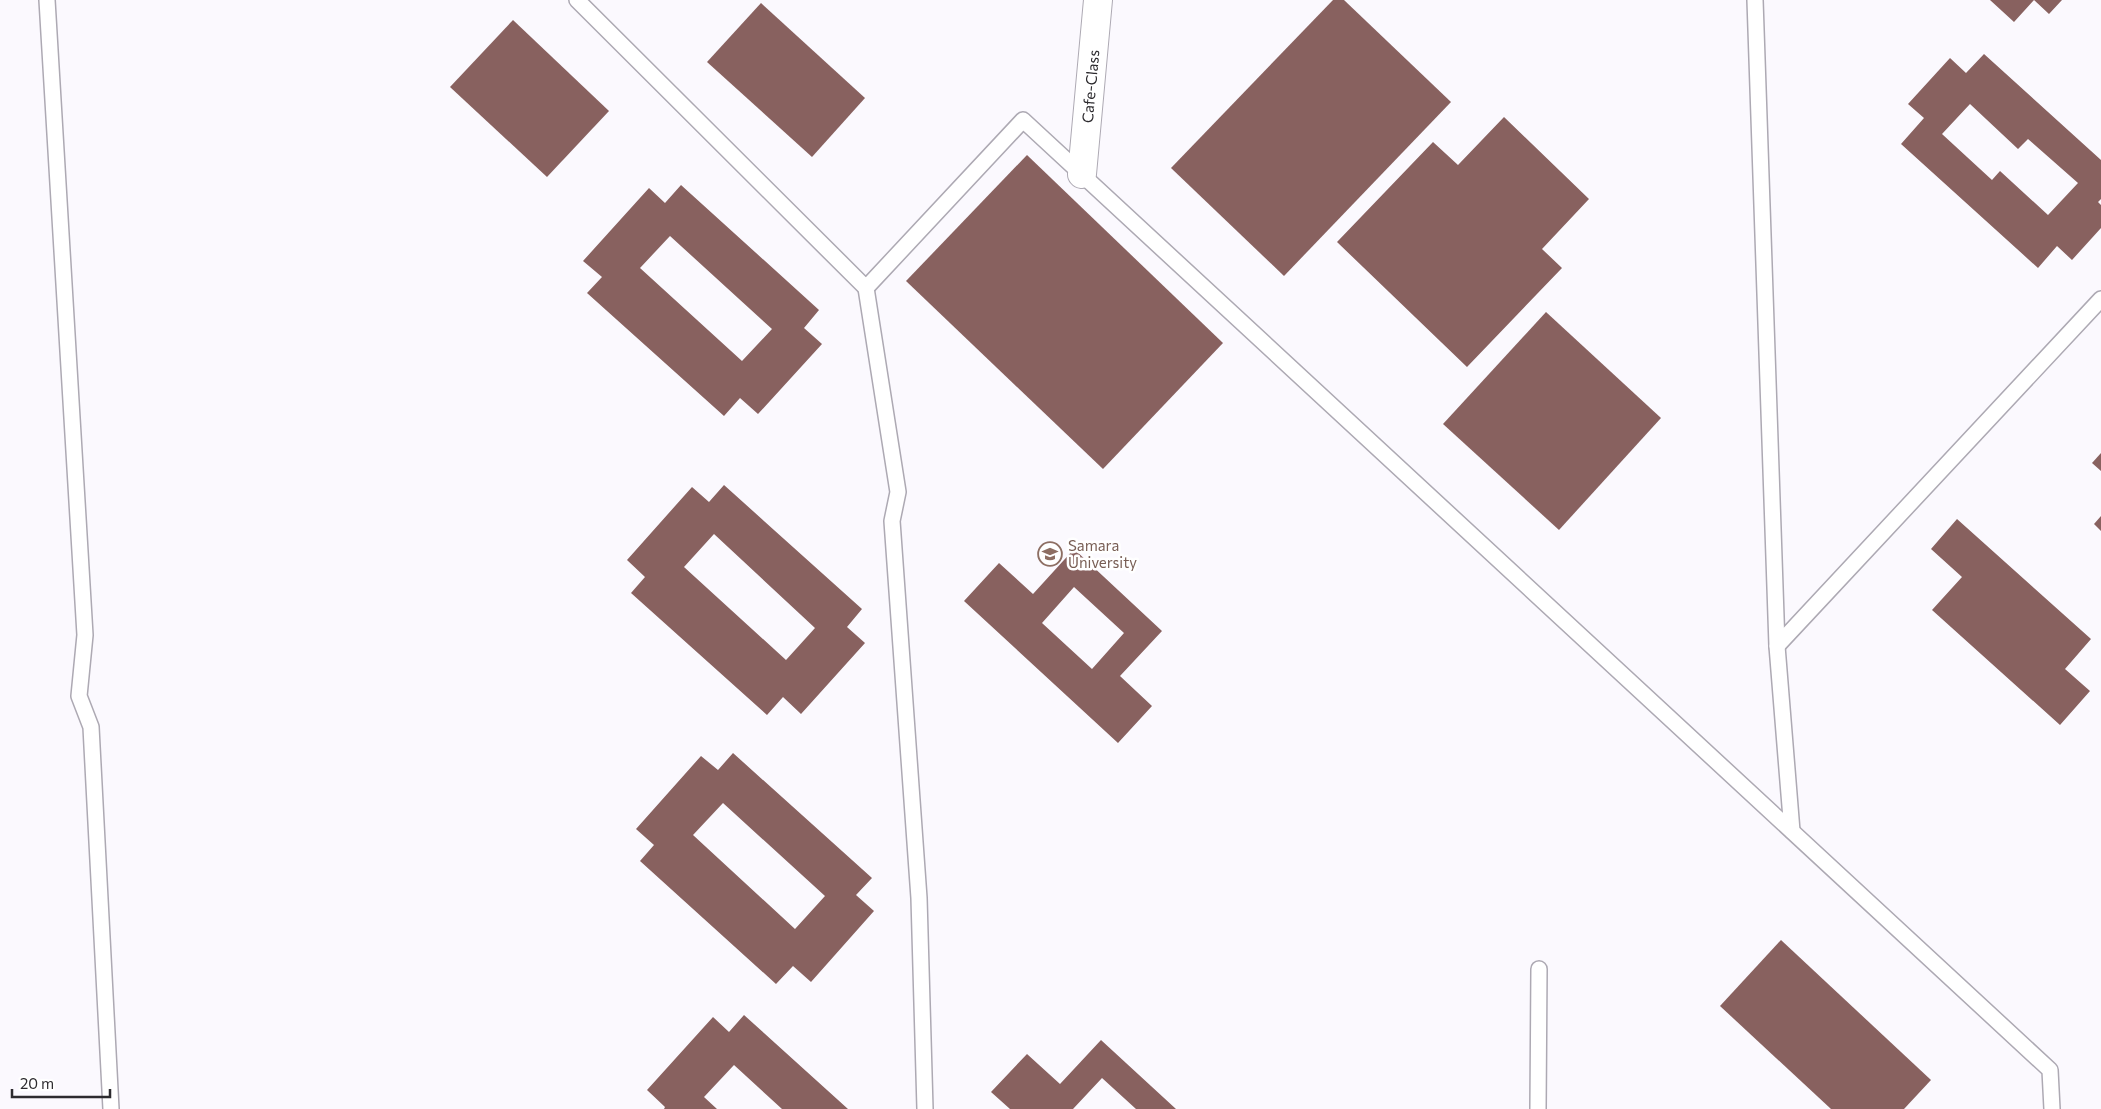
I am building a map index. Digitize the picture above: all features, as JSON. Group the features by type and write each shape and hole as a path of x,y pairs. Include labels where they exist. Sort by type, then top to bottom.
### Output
{"street":[{"name":"Cafe-Class","path":"1082,174 1098,0"}],"lane":[{"path":"47,0 85,635 79,696 91,727 111,1109"},
{"path":"577,0 866,288 898,492 892,521 919,898 925,1109"},
{"path":"1755,0 1777,646 1792,832"},
{"path":"866,288 1024,120 2050,1070 2052,1109"},
{"path":"1777,646 2101,299"},
{"path":"1538,1109 1539,969"}],"building":[{"path":"1333,0 1344,0 1451,102 1284,276 1171,168"},
{"path":"1990,0 2034,0 2014,22"},
{"path":"2034,0 2062,0 2049,14"},
{"path":"761,3 865,98 812,157 707,62"},
{"path":"513,20 609,111 547,177 450,87"},
{"path":"1984,54 2101,160 2101,199 2098,202 2101,205 2101,228 2072,260 2057,246 2038,268 1901,144 1924,118 1908,104 1950,58 1966,73","holes":["1970,104 2018,149 2028,139 2078,183 2048,215 2000,171 1992,180 1942,134"]},
{"path":"1504,117 1589,199 1542,249 1562,268 1467,367 1337,242 1433,142 1458,165"},
{"path":"1027,155 1223,343 1103,469 906,281"},
{"path":"681,185 819,310 804,328 822,344 758,414 740,398 724,416 587,293 602,277 583,261 649,188 665,203","holes":["670,236 772,329 742,361 640,268"]},
{"path":"1546,312 1661,418 1559,530 1443,424"},
{"path":"2101,453 2101,471 2092,463"},
{"path":"724,485 862,609 847,627 865,643 801,714 783,697 767,715 631,593 645,577 627,560 692,487 709,502","holes":["714,534 815,628 786,660 684,567"]},
{"path":"2101,516 2101,531 2094,524"},
{"path":"1957,519 2091,639 2065,669 2090,691 2060,725 1932,610 1962,577 1931,549"},
{"path":"1074,549 1162,631 1120,676 1152,706 1118,743 964,601 999,563 1033,594","holes":["1074,587 1124,633 1092,669 1042,623"]},
{"path":"733,753 872,878 856,895 874,911 811,982 793,966 776,984 640,861 654,845 636,829 701,756 718,770","holes":["723,803 825,896 795,929 693,835"]},
{"path":"1781,940 1931,1080 1904,1109 1831,1109 1720,1006"},
{"path":"744,1015 848,1109 782,1109 734,1065 704,1097 717,1109 664,1109 665,1107 647,1090 713,1017 729,1032"},
{"path":"1101,1040 1176,1109 1136,1109 1102,1078 1073,1109 1010,1109 991,1092 1027,1054 1060,1084"}],"place":[{"name":"Samara University","path":"1050,554"}]}
